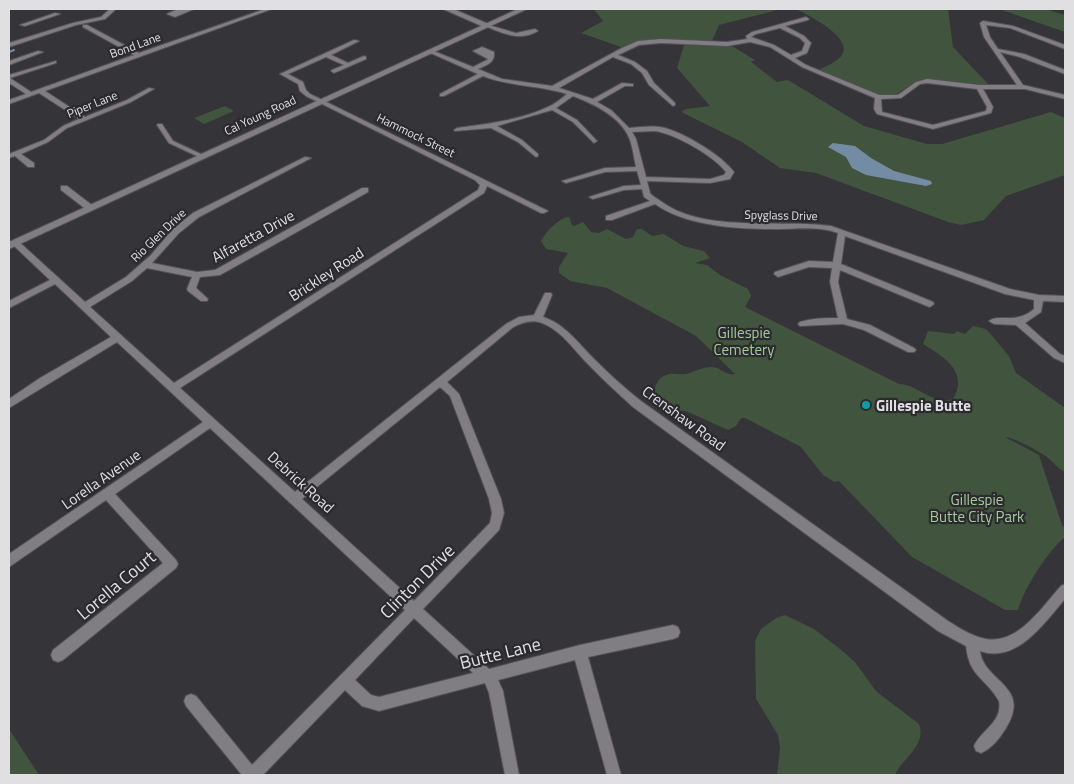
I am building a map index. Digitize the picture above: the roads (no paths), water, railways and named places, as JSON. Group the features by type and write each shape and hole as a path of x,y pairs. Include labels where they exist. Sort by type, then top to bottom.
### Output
{"main road":[{"path":"451,9 487,25"},
{"name":"Cal Young Road","path":"12,245 428,51 523,9"}],"street":[{"path":"49,9 74,24"},
{"path":"182,9 170,14 177,15 191,9"},
{"name":"Bond Lane","path":"9,102 270,9"},
{"path":"9,45 74,24 103,18 111,11"},
{"path":"23,25 62,17"},
{"path":"987,17 983,19 985,34 1021,86"},
{"path":"750,40 748,37 752,34 806,19"},
{"path":"983,23 1011,27 1065,46"},
{"path":"487,25 514,36 527,35 535,31"},
{"path":"85,26 138,56"},
{"path":"781,26 802,37 808,43 808,48 805,52 791,58"},
{"path":"554,88 630,46 648,42 727,44 750,40 772,46 804,66 878,97 899,97 924,81 980,87 1021,86 1065,98"},
{"path":"325,54 356,41"},
{"path":"995,50 1019,53 1043,65 1065,72"},
{"name":"Spyglass Drive","path":"428,51 482,74 514,85 554,88 572,94 592,102 613,115 628,130 634,143 643,183 648,195 654,202 677,214 707,222 753,227 813,225 842,232 1008,292 1038,298 1065,299"},
{"path":"9,63 40,52"},
{"path":"325,54 349,65"},
{"name":"Hammock Street","path":"325,54 283,74 300,82 304,92 320,101 544,211"},
{"path":"613,55 631,62 645,72 651,84 673,104"},
{"path":"334,71 364,58"},
{"path":"472,70 491,58"},
{"path":"9,78 54,62"},
{"path":"442,94 482,74"},
{"path":"9,78 30,94"},
{"path":"592,102 624,84 632,85"},
{"path":"878,97 877,109 879,113 937,127 989,112 990,107 980,87"},
{"name":"Piper Lane","path":"12,154 46,141 62,128 130,101 151,89"},
{"path":"40,91 84,119"},
{"path":"457,130 491,125 540,113 552,108 572,94"},
{"path":"552,108 575,121 594,141"},
{"path":"160,125 169,140 201,156"},
{"path":"491,125 524,143 536,155"},
{"path":"593,197 643,183 714,181 727,177 730,172 727,167 708,152 671,133 653,129 628,130"},
{"name":"Piper Lane","path":"12,154 31,165"},
{"name":"Rio Glen Drive","path":"83,307 118,288 146,265 176,231 196,215 307,158"},
{"path":"566,182 605,170 640,169"},
{"name":"Brickley Road","path":"173,388 481,191 484,185 478,178"},
{"path":"64,188 90,208"},
{"name":"Alfaretta Drive","path":"146,265 197,275 220,272 365,190"},
{"path":"609,218 654,202"},
{"path":"842,232 836,265 835,290 843,322"},
{"name":"Debrick Road","path":"12,245 296,498 487,676 496,691 512,775"},
{"path":"778,274 809,264 836,265 930,304"},
{"path":"197,275 191,289 204,299"},
{"path":"9,305 54,281"},
{"path":"296,498 514,323 524,319 537,319 548,295"},
{"path":"994,321 1020,322 1038,310 1038,298"},
{"name":"Crenshaw Road","path":"537,319 545,321 560,330 616,387 637,404 934,620 972,642 992,647 1018,641 1065,590"},
{"path":"803,324 827,320 867,327 911,350"},
{"path":"1020,322 1057,356 1065,360"},
{"path":"9,404 43,381 117,338"},
{"name":"Clinton Drive","path":"191,701 252,775 490,533 495,526 498,513 495,499 454,394 440,382"},
{"name":"Lorella Avenue","path":"9,561 211,422"},
{"name":"Lorella Court","path":"58,655 172,564 107,493"},
{"name":"Butte Lane","path":"346,680 367,701 379,704 580,652 673,632"},
{"path":"972,642 977,664 1001,689 1006,703 1006,711 1000,726 980,746"},
{"path":"580,652 614,775"}],"water":[{"path":"833,143 855,146 894,171 931,181 932,184 926,186 866,175 852,168 846,157 828,147"}],"waterway":[{"path":"9,52 14,50"}],"place":[{"name":"Gillespie Butte","path":"866,405"}],"park label":[{"name":"Gillespie Cemetery","path":"744,340"},
{"name":"Gillespie Butte City Park","path":"977,508"}]}
